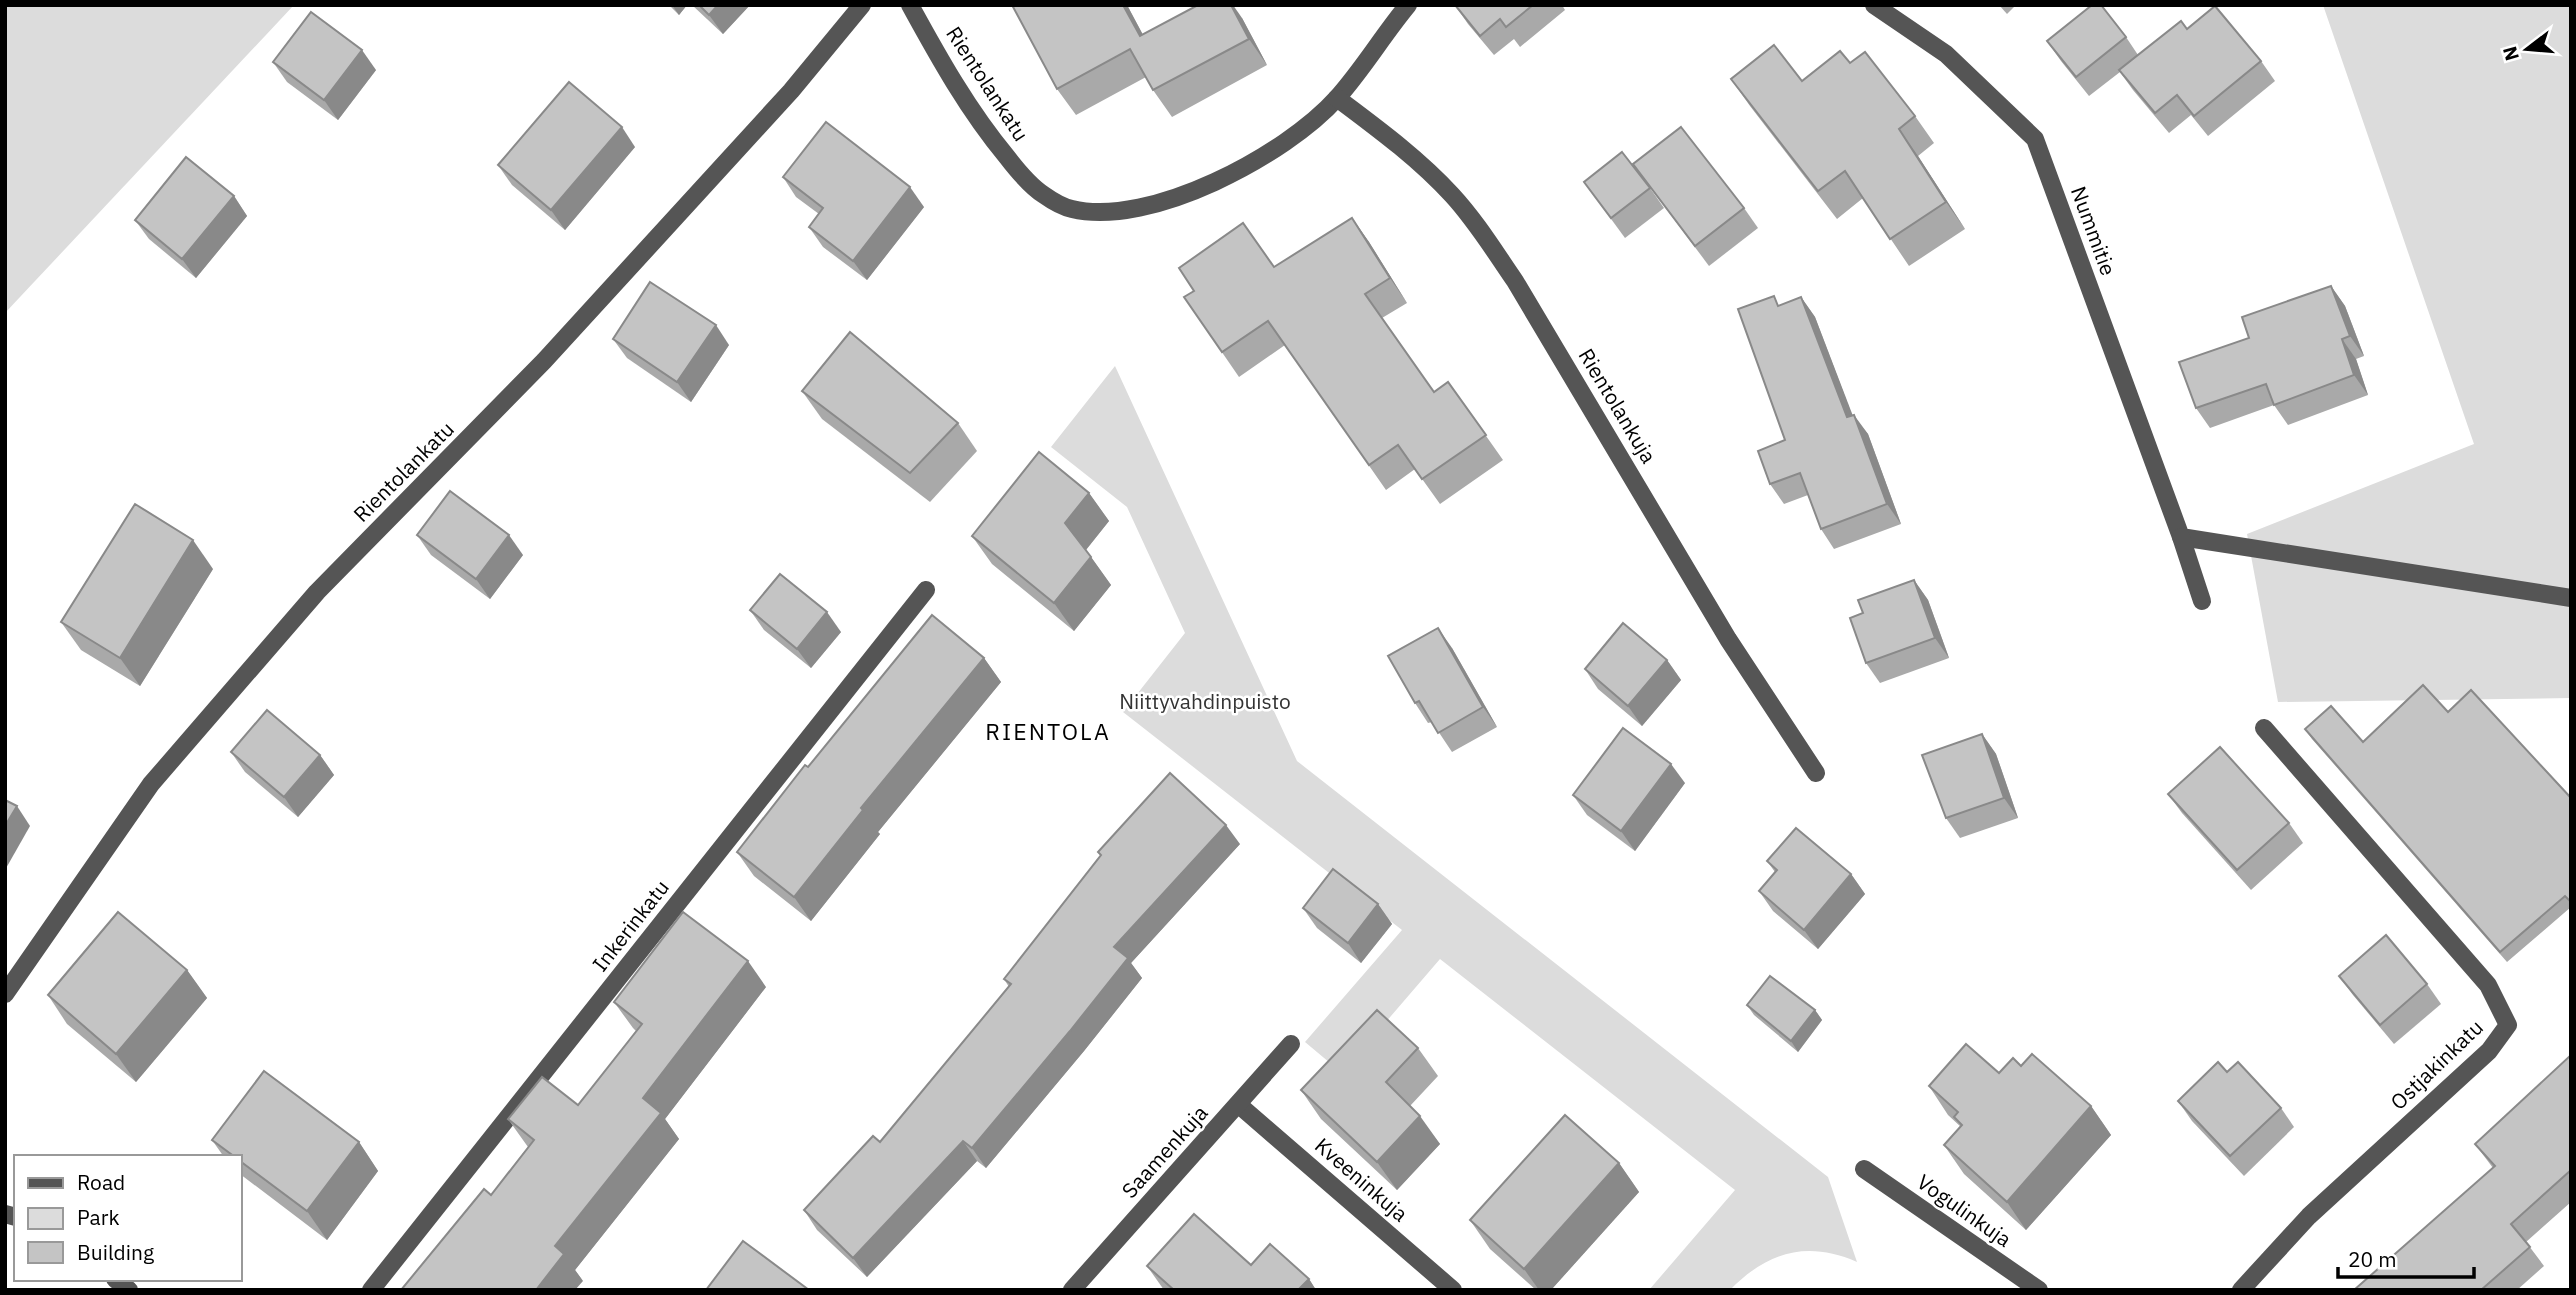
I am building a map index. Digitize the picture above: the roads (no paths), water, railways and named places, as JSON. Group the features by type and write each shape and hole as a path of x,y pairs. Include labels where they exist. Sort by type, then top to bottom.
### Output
{"street":[{"name":"Rientolankatu","path":"5,994 160,774 317,592 553,352 791,91 862,5"},
{"name":"Rientolankatu","path":"910,5 945,68 1016,169 1042,194 1070,209 1106,212 1144,206 1216,182 1279,145 1337,98 1408,5"},
{"name":"Nummitie","path":"1874,5 1945,54 2035,139 2202,601"},
{"name":"Rientolankuja","path":"1337,98 1420,163 1453,196 1483,235 1530,304 1728,639 1816,773"},
{"path":"2181,537 2571,598"},
{"name":"Inkerinkatu","path":"371,1290 926,590"},
{"name":"Ostjakinkatu","path":"2241,1290 2309,1216 2489,1051 2508,1025 2488,985 2264,728"},
{"name":"Saamenkuja","path":"1072,1290 1291,1044"},
{"name":"Kveeninkuja","path":"1239,1105 1453,1290"},
{"name":"Vogulinkuja","path":"1864,1169 2039,1290"}],"district":[{"name":"RIENTOLA","path":"1048,732"}],"park label":[{"name":"Niittyvahdinpuisto","path":"1205,702"}]}
